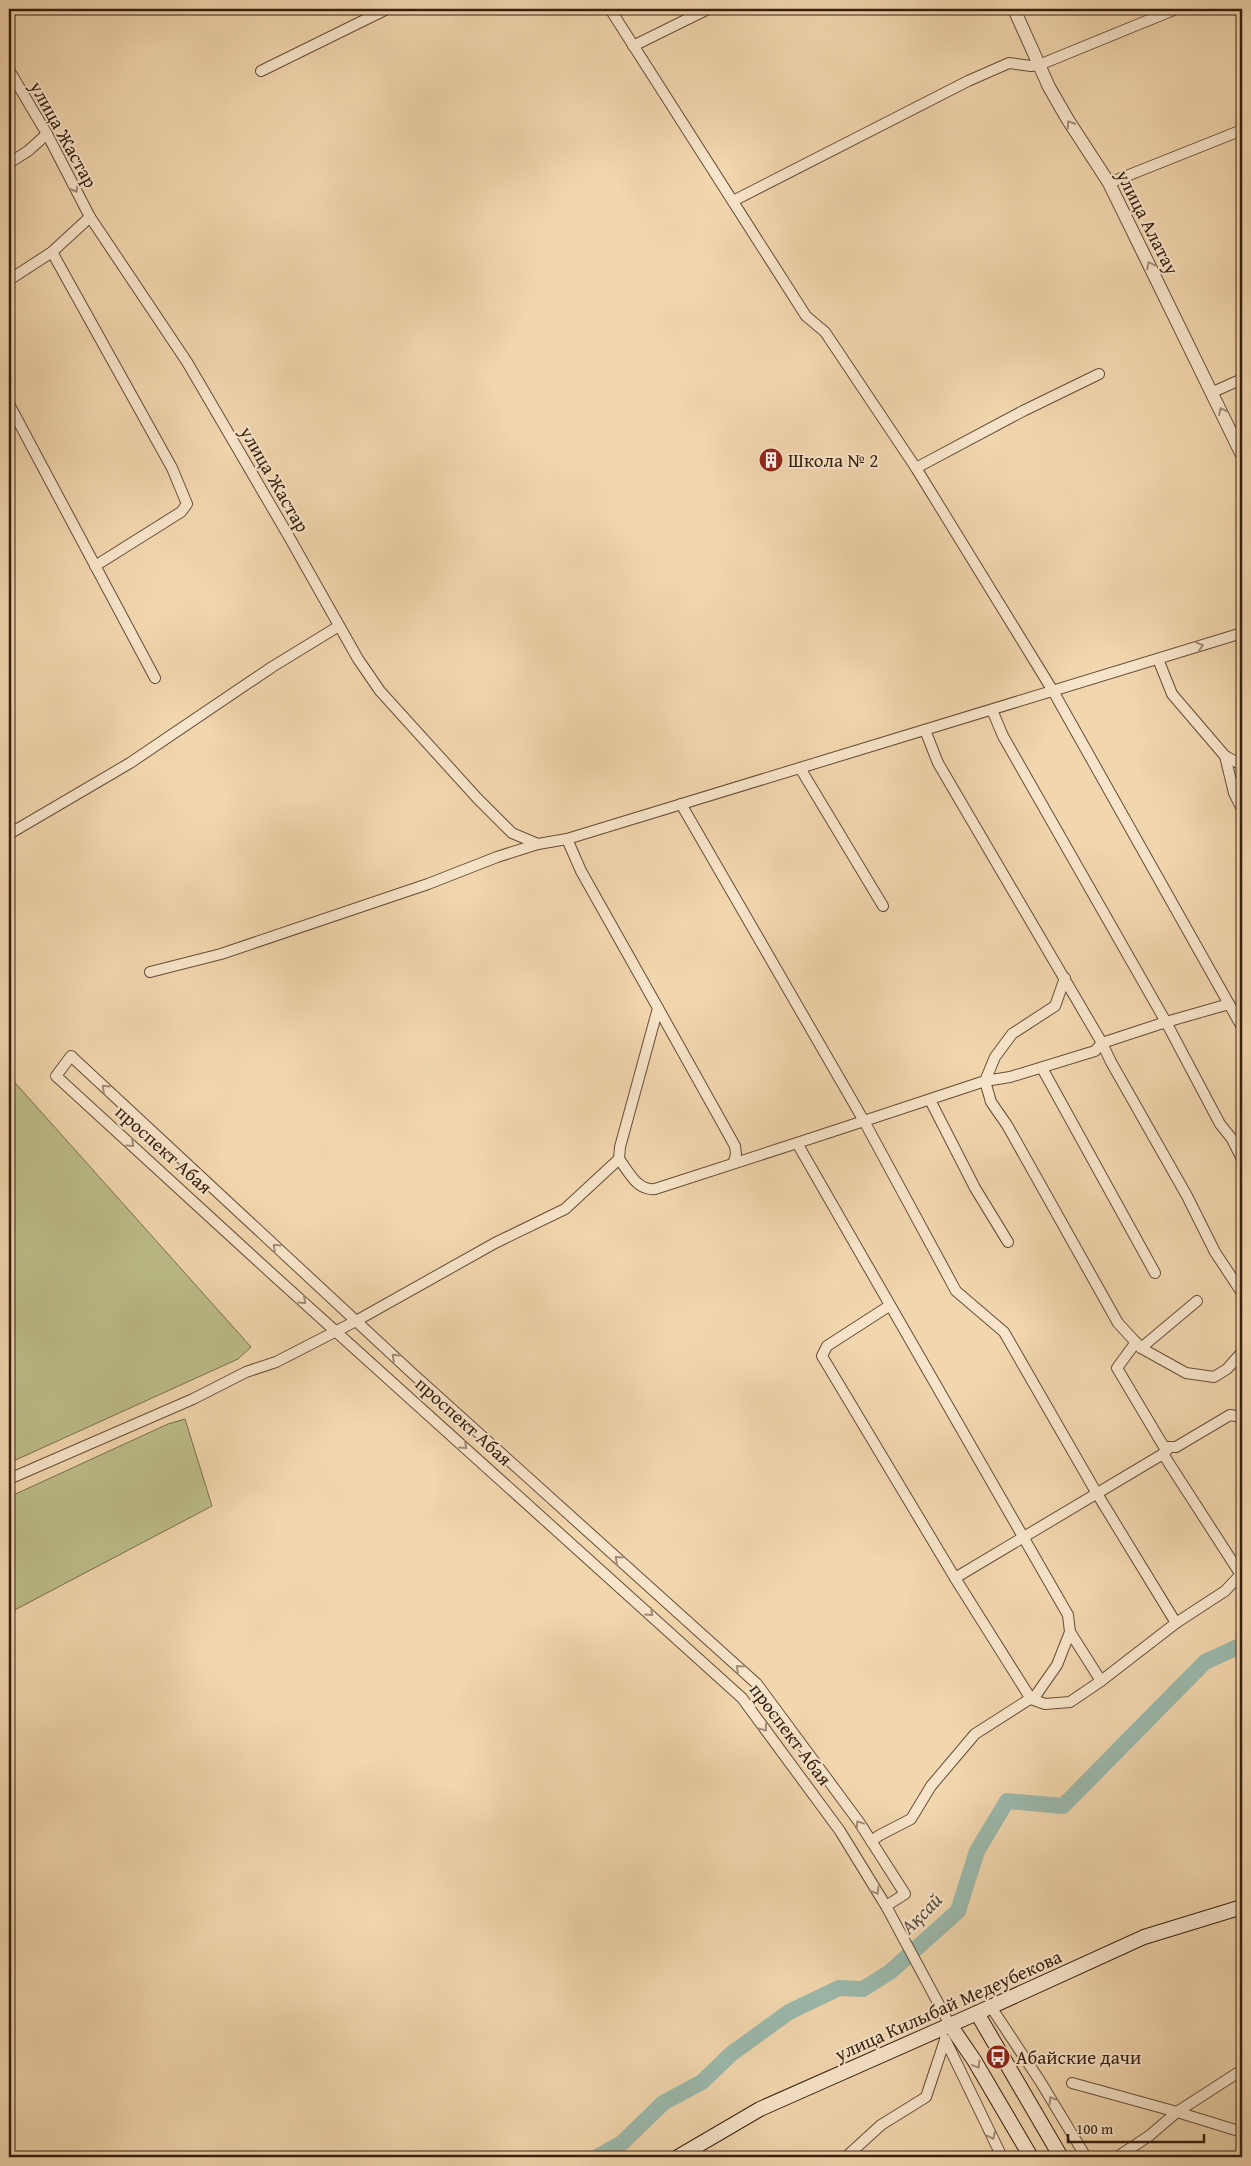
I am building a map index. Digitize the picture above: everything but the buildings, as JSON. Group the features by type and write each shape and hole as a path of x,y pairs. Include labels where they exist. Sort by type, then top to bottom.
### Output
{"main road":[{"name":"улица Килыбай Медеубекова","path":"678,2157 760,2109 946,2031 977,2013 1144,1937 1242,1907"},
{"path":"977,2013 1061,2157"},
{"name":"проспект Абая","path":"946,2031 974,2060 1031,2157"}],"street":[{"path":"261,71 387,9"},
{"path":"610,9 806,316 826,332 916,468 1053,691 1242,1027"},
{"path":"634,46 708,9"},
{"name":"улица Алатау","path":"1014,9 1049,87 1109,183 1213,392 1242,455"},
{"path":"733,201 895,117 976,78 1009,64 1039,65 1176,9"},
{"name":"улица Жастар","path":"9,70 46,134 90,217 187,362 358,660 380,691 477,798 512,832 538,844"},
{"path":"1109,183 1242,130"},
{"path":"9,163 28,151 46,134"},
{"path":"9,280 52,252 90,217"},
{"path":"52,252 172,468 187,504 181,512 95,566"},
{"path":"916,468 1023,411 1099,374"},
{"path":"1213,392 1242,379"},
{"path":"9,404 155,678"},
{"path":"9,834 130,763 272,667 339,626"},
{"path":"150,972 221,954 428,884 538,844 567,839 1242,633"},
{"path":"1158,659 1172,694 1225,756 1242,764"},
{"path":"992,710 1004,736 1166,1022 1220,1124 1232,1139 1242,1160"},
{"path":"926,730 938,762 1065,978 1102,1043 1110,1062 1187,1196 1215,1252 1242,1294"},
{"path":"1225,756 1234,793 1242,810"},
{"path":"800,768 883,906"},
{"path":"681,804 864,1121 956,1291 1004,1332 1096,1492 1176,1622"},
{"path":"567,839 581,871 735,1146 734,1162"},
{"path":"1065,978 1055,1006 1012,1034 995,1057 985,1081 991,1102 1017,1142 1118,1323 1139,1345 1186,1373 1214,1377 1227,1369 1242,1352"},
{"path":"658,1008 620,1146 619,1159 640,1187 647,1190 655,1189 985,1081 1010,1077 1042,1068 1095,1051 1102,1043 1228,1004"},
{"name":"проспект Абая","path":"886,1906 905,1894 871,1841 757,1684 356,1321 71,1056 56,1076 742,1698 840,1831 886,1906 936,1999 946,2031"},
{"path":"1042,1068 1155,1273"},
{"path":"930,1100 975,1188 1008,1242"},
{"path":"797,1143 1068,1615 1070,1632 1101,1681"},
{"path":"9,1479 193,1399 246,1372 276,1362 356,1321 461,1262 565,1209 619,1159"},
{"path":"889,1306 827,1346 822,1356 955,1578 1031,1699 1046,1704 1070,1702 1101,1681 1176,1622 1225,1591 1242,1574 1117,1368 1139,1345 1197,1301"},
{"path":"955,1578 1167,1450 1176,1447 1230,1415 1242,1417"},
{"path":"871,1841 912,1819 931,1786 975,1734 1031,1699 1057,1665 1070,1632"},
{"path":"991,2007 1040,2081 1086,2157"},
{"path":"846,2157 881,2125 926,2097 946,2031"},
{"path":"946,2031 1002,2157"},
{"path":"1116,2157 1149,2136 1177,2112 1242,2070"},
{"path":"1072,2083 1242,2132"}],"green space":[{"path":"9,1076 251,1347 238,1359 9,1463"},
{"path":"185,1419 212,1506 9,1613 9,1497 168,1424"}],"waterway":[{"name":"Ақсай","path":"597,2157 622,2143 663,2103 702,2082 731,2054 789,2012 839,1988 863,1989 890,1972 958,1911 977,1851 1007,1801 1063,1806 1205,1662 1242,1645"}],"place":[{"name":"Школа № 2","path":"771,460"},
{"name":"Абайские дачи","path":"998,2057"}]}
